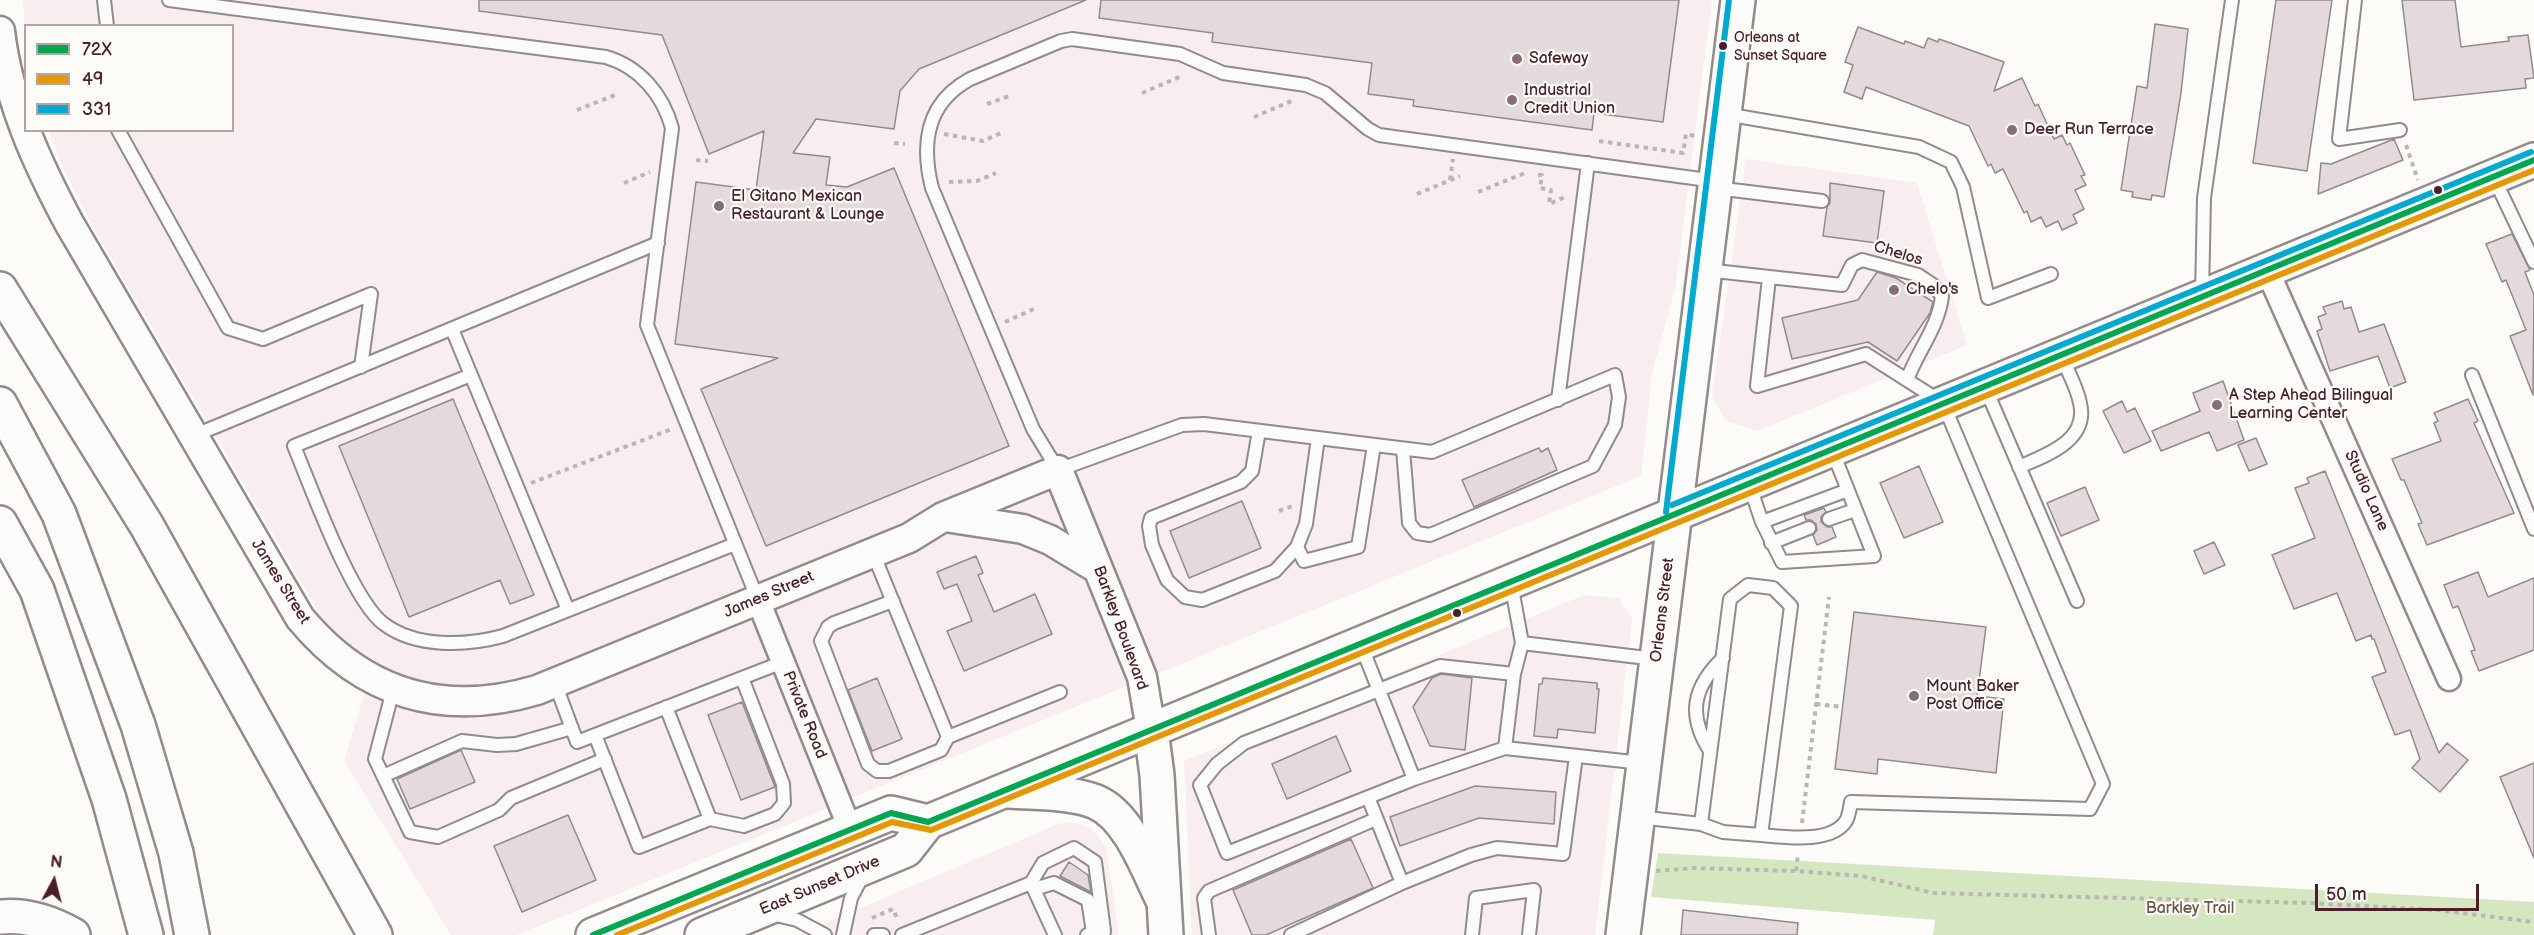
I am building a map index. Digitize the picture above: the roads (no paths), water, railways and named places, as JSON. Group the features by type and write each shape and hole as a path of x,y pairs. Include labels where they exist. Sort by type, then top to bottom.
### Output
{"main road":[{"name":"Orleans Street","path":"1623,935 1738,0"},
{"name":"East Sunset Drive","path":"702,935 906,850 928,822 2534,160"},
{"path":"0,289 147,526 375,935"},
{"path":"0,404 58,514 138,725 176,852 192,935"},
{"path":"0,523 37,590 108,799 146,935"},
{"name":"Barkley Boulevard","path":"1151,730 1157,775 1166,935"},
{"path":"1004,790 1081,798 1107,808 1126,828 1163,900"},
{"path":"593,935 891,813 928,822"},
{"path":"0,917 18,915 56,926 73,935"}],"street":[{"name":"James Street","path":"0,31 8,78 24,129"},
{"name":"James Street","path":"25,132 69,224 300,618 316,637 338,656 363,674 393,690 419,698 445,702 476,702 512,698 555,683 909,538 943,517 1058,470"},
{"name":"Studio Lane","path":"2268,270 2449,679"},
{"name":"Barkley Boulevard","path":"1058,470 1142,677 1151,730"},
{"path":"943,517 1023,529 1050,540 1098,569"},
{"name":"Private Road","path":"758,600 850,829"}],"lane":[{"path":"104,0 107,24"},
{"path":"169,0 606,57 638,74 663,103 672,128 647,325 758,600"},
{"path":"2202,297 2204,198 2232,0"},
{"path":"2355,0 2339,139 2400,130"},
{"path":"1403,449 1409,523 1417,533 1431,535 1593,466 1615,425 1619,397 1615,375 1432,452 1204,424 1182,425 1058,470 1033,429 932,188 925,154 928,132 939,106 958,85 1061,41 1072,39 1180,54 1221,72 1306,85 1325,93 1368,129 1379,135 1588,164 1822,201"},
{"path":"1724,114 1919,147 1951,162 1964,187 1988,298 2051,274"},
{"path":"119,132 228,328 262,339 371,294 361,367"},
{"path":"1558,400 1588,164"},
{"path":"2493,177 2534,262"},
{"path":"193,436 658,243"},
{"name":"Chelos","path":"1769,278 1842,285 1852,265 1862,260 1918,275 1933,285 1942,296 1941,305 1930,334 1914,360 1907,380"},
{"path":"1637,817 1701,824 1723,832 1814,838 1831,832 1846,821 1851,802 2090,809 2103,784 1943,404 1866,354 1757,386 1769,278 1705,270"},
{"path":"452,329 568,610"},
{"path":"2019,466 2060,449 2078,428 2081,404 2061,355"},
{"path":"471,375 294,446 350,576 373,614 392,630 420,639 455,643 473,643 503,636 735,544"},
{"path":"2472,375 2534,529"},
{"path":"1984,386 2077,601"},
{"path":"1259,431 1252,471 1241,482 1151,518 1149,526 1152,545 1167,580 1185,597 1202,600 1275,571 1297,547 1306,524 1318,438"},
{"path":"1297,547 1304,561 1358,547 1374,445"},
{"path":"1749,484 1762,522 1782,562 1874,556 1832,449"},
{"path":"1762,522 1848,490"},
{"path":"1829,519 1855,510"},
{"path":"1771,543 1809,528"},
{"path":"873,553 948,737"},
{"path":"1505,748 1514,674 1522,643 1511,582"},
{"path":"1701,824 1730,599 1748,585 1773,588 1791,606 1761,835"},
{"path":"893,601 834,623 828,627 821,641 868,764 877,771 889,771 940,750 948,737 1060,692"},
{"path":"1522,643 1657,659"},
{"path":"1360,644 1414,779"},
{"path":"1710,751 1698,730 1696,705 1702,684 1723,658"},
{"path":"555,683 577,742 783,662"},
{"path":"1514,674 1440,666 1378,688 1244,743 1217,764 1200,786 1227,854 1414,779 1505,748 1644,763"},
{"path":"595,735 639,847 710,819 736,826 751,825 775,814 782,807 785,797 783,784 741,678"},
{"path":"393,690 375,759 410,832 438,837 499,810 512,798 605,759"},
{"path":"666,707 710,819"},
{"path":"383,777 462,741 497,745 516,744 572,728"},
{"path":"1291,935 1402,883 1471,855 1497,848 1563,854 1576,756"},
{"path":"1368,797 1402,883"},
{"path":"1209,935 1204,898 1209,891 1376,819"},
{"path":"1032,886 1043,863 1074,848 1095,862 1103,935"},
{"path":"843,935 851,898 869,865"},
{"path":"902,935 1032,886 1054,883 1088,900 1093,932 1087,935"},
{"path":"1032,886 1055,935"},
{"path":"1472,935 1476,898 1534,890 1529,935"},
{"path":"755,913 783,915 825,935"},
{"path":"874,935 883,935"}],"place":[{"name":"Orleans at Sunset Square","path":"1723,46"},
{"name":"Safeway","path":"1517,59"},
{"name":"Industrial Credit Union","path":"1512,100"},
{"name":"Deer Run Terrace","path":"2012,130"},
{"name":"El Gitano Mexican Restaurant & Lounge","path":"719,206"},
{"name":"Chelo's","path":"1894,290"},
{"name":"A Step Ahead Bilingual Learning Center","path":"2217,405"},
{"name":"Mount Baker Post Office","path":"1914,696"}],"park label":[{"name":"Barkley Trail","path":"2190,909"}]}
